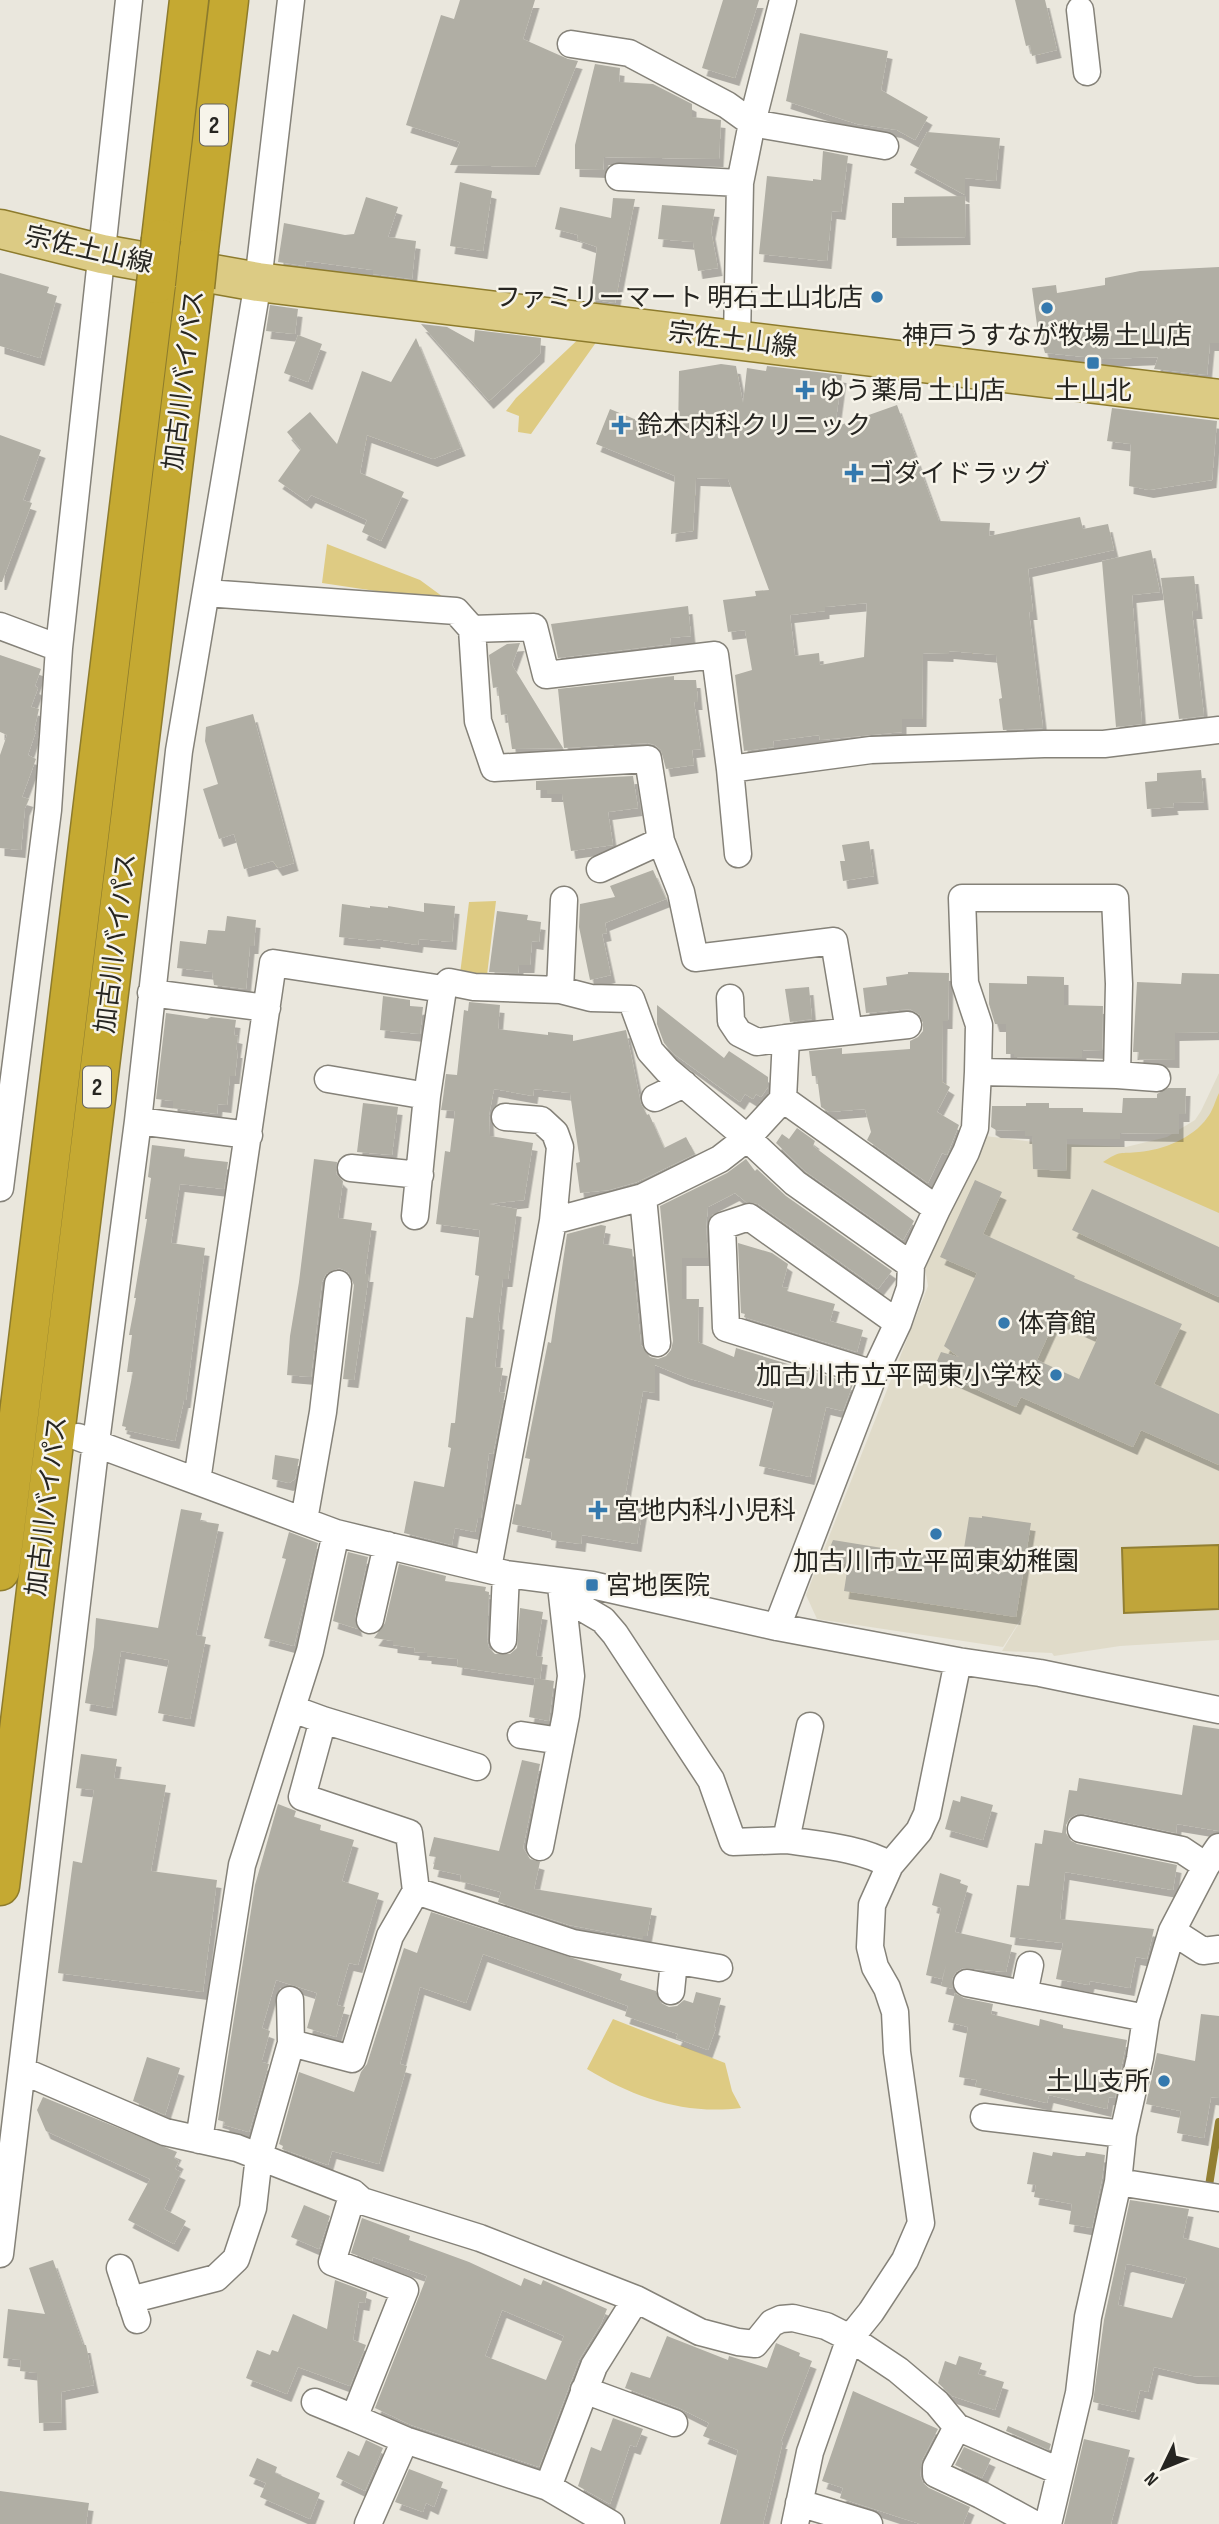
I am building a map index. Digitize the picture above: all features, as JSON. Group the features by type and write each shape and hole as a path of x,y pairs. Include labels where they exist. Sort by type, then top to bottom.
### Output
{"highway":[{"name":"加古川バイパス","path":"0,1571 188,0"},
{"name":"加古川バイパス","path":"0,1886 229,0"}],"main road":[{"name":"宗佐土山線","path":"0,229 102,254 258,282 1219,399"}],"street":[{"path":"0,1188 48,810 59,648 129,0"},
{"path":"0,2254 23,2071 87,1439 138,1121 179,751 258,282 291,0"},
{"path":"737,340 740,183 783,0"},
{"path":"1080,10 1087,72"},
{"path":"571,44 629,53 727,104 752,123 885,146"},
{"path":"619,177 740,183"},
{"path":"206,593 456,611 472,629 478,721 494,768 648,759 662,841 681,892 695,958 834,941 849,1031"},
{"path":"0,626 59,648"},
{"path":"472,629 534,627 546,675 715,655 738,854"},
{"path":"730,769 871,750 1058,743 1104,744 1219,730"},
{"path":"600,869 662,841"},
{"path":"777,1627 874,1374 898,1323 910,1288 911,1265 975,1128 979,1025 964,983 962,898 1115,898 1119,984 1117,1074"},
{"path":"559,990 564,900"},
{"path":"198,1481 274,963 443,989"},
{"path":"415,1216 443,989 449,982 474,987 559,990 591,998 631,999 650,1051 684,1084 795,1182 911,1265"},
{"path":"151,993 267,1008"},
{"path":"730,998 731,1021 739,1033 757,1042 908,1025"},
{"path":"553,1221 643,1198 720,1159 747,1138 783,1099 786,1038"},
{"path":"978,1072 1117,1074 1157,1078"},
{"path":"328,1079 428,1096"},
{"path":"655,1098 684,1084"},
{"path":"783,1099 937,1209"},
{"path":"503,1640 497,1571 553,1221 560,1147 555,1133 541,1120 505,1117"},
{"path":"138,1121 249,1135"},
{"path":"351,1168 419,1175"},
{"path":"643,1198 657,1343"},
{"path":"874,1374 726,1328 722,1226 749,1217 898,1323"},
{"path":"304,1521 323,1412 338,1284"},
{"path":"87,1439 336,1533 497,1571 592,1585 777,1627 958,1661 1040,1673 1219,1710"},
{"path":"199,2140 242,1865 310,1651 336,1533"},
{"path":"370,1620 387,1545"},
{"path":"540,1847 571,1676 560,1581"},
{"path":"560,1581 574,1603 603,1620 615,1634 711,1780 733,1842 786,1840 839,1847 890,1865"},
{"path":"869,2524 797,2514 810,2452 850,2338 871,2312 905,2260 921,2223 897,2052 895,2012 887,1988 875,1967 870,1947 872,1905 890,1865 919,1831 927,1814 958,1661"},
{"path":"293,1709 477,1767"},
{"path":"291,2043 349,2071 390,1936 416,1891 409,1833 302,1797 323,1720"},
{"path":"786,1840 810,1726"},
{"path":"521,1735 561,1741"},
{"path":"1048,2524 1079,2393 1088,2317 1118,2182 1123,2134 1146,2018 1172,1931 1213,1856 1182,1850 1115,1824 1081,1829"},
{"path":"416,1891 573,1943 719,1968"},
{"path":"1172,1931 1203,1951 1219,1949"},
{"path":"671,1991 674,1961"},
{"path":"1024,1994 1030,1965"},
{"path":"967,1983 1146,2018"},
{"path":"120,2268 134,2310 216,2278 236,2259 253,2207 259,2156 291,2043 290,2000"},
{"path":"23,2071 165,2132 237,2148 353,2193 362,2202 480,2238 636,2299 701,2332 755,2344 772,2323 781,2319 793,2318 826,2326 850,2338 898,2370 937,2403 957,2427 1059,2471"},
{"path":"984,2117 1123,2134"},
{"path":"1118,2182 1219,2198"},
{"path":"353,2193 332,2262 405,2290 354,2418"},
{"path":"548,2487 594,2366 636,2299"},
{"path":"584,2390 674,2423"},
{"path":"315,2402 405,2440 548,2487 611,2524"},
{"path":"957,2427 936,2467 936,2474 1034,2524"},
{"path":"368,2524 405,2440"}],"shaded area":[{"path":"586,332 602,334 531,434 518,432 519,416 506,411 516,398"},
{"path":"327,544 420,580 450,602 322,583"},
{"path":"496,901 487,975 460,974 469,902"},
{"name":"加古川市立平岡東小学校","path":"1219,1073 1219,1640 1120,1646 1054,1656 1052,1653 1002,1651 1032,1602 1003,1647 817,1619 806,1595 928,1286 925,1268 985,1136 1042,1143 1126,1147 1167,1137 1195,1120"},
{"path":"1219,1093 1219,1213 1103,1162 1117,1154 1158,1149 1186,1137 1207,1118"},
{"path":"1219,1545 1219,1609 1124,1613 1122,1548"},
{"path":"613,2019 725,2063 732,2091 741,2108 700,2109 661,2102 623,2088 587,2069"}],"building":[{"path":"460,0 535,0 523,39 578,61 535,167 450,165 460,142 406,125 441,15 454,19"},
{"path":"723,0 759,0 735,78 702,68"},
{"path":"1015,0 1045,0 1057,50 1032,56 1030,45 1026,46"},
{"path":"800,33 888,51 881,90 928,117 915,140 897,130 857,124 786,101"},
{"path":"595,64 620,68 619,82 653,84 692,104 692,117 721,120 719,159 604,157 603,170 575,169 575,145"},
{"path":"927,132 1000,138 996,181 965,178 965,195 910,165"},
{"path":"823,151 848,156 841,212 832,211 827,261 759,254 767,176 821,180"},
{"path":"460,182 492,191 483,251 450,246"},
{"path":"965,196 966,237 892,238 892,203 904,203 904,197"},
{"path":"366,197 398,207 388,237 416,241 412,279 373,274 373,270 306,261 305,266 278,262 284,223 345,235 354,234"},
{"path":"613,198 635,199 615,303 590,299 597,247 577,240 578,235 555,229 560,207 611,218"},
{"path":"662,205 715,209 711,231 718,268 698,271 693,242 658,239"},
{"path":"1219,267 1219,343 1210,343 1207,375 1154,369 1158,357 1105,359 1045,353 1037,325 1032,288 1056,285 1057,293 1105,285 1105,278 1140,271"},
{"path":"0,273 49,287 47,293 57,296 40,358 0,346"},
{"path":"270,305 298,309 295,334 266,331"},
{"path":"421,324 447,327 474,342 475,330 541,338 540,354 489,401"},
{"path":"298,335 322,344 308,382 284,373"},
{"path":"416,338 461,448 433,459 367,435 360,473 404,492 381,541 362,532 367,520 311,495 307,501 278,481 301,449 287,432 310,412 337,444 362,371 391,382"},
{"path":"721,364 736,366 743,403 747,368 766,371 767,366 842,375 835,427 897,405 939,521 990,523 989,536 1080,517 1083,529 1108,524 1114,550 1028,569 1033,612 1029,612 1043,728 1003,730 996,655 949,651 949,654 923,653 922,719 902,719 902,732 820,740 819,735 773,741 774,747 744,751 735,675 752,670 745,630 728,632 723,600 756,596 755,591 769,590 728,479 696,478 693,531 671,534 675,476 596,444 610,409 678,437 679,371","holes":["867,603 864,657 820,665 819,653 795,656 790,615 825,611 825,607"]},
{"path":"1112,408 1217,421 1212,480 1149,490 1129,486 1131,444 1107,441"},
{"path":"0,435 41,450 23,500 32,503 2,582 0,582"},
{"path":"1151,550 1160,592 1132,595 1142,724 1116,727 1102,561"},
{"path":"1194,576 1198,611 1192,611 1204,716 1179,719 1161,578"},
{"path":"688,606 691,636 670,638 671,644 558,658 551,624"},
{"path":"520,643 512,665 563,748 512,749 507,714 501,715 498,687 493,688 489,655 507,644"},
{"path":"0,655 41,669 31,707 39,709 34,730 36,731 28,755 36,759 22,797 29,799 25,808 21,850 0,848 0,755 7,735 0,732"},
{"path":"674,676 674,680 696,680 698,702 694,702 701,749 692,750 694,765 666,769 661,750 648,743 564,748 558,689"},
{"path":"253,714 294,863 278,868 273,861 244,869 234,834 219,839 203,789 218,784 205,741 206,727"},
{"path":"1201,770 1204,802 1173,803 1174,807 1147,809 1145,782 1157,781 1157,773"},
{"path":"633,776 638,808 608,812 613,845 571,851 562,794 547,794 547,790 536,790 536,781"},
{"path":"869,841 874,876 843,881 840,861 845,861 842,845"},
{"path":"653,870 666,899 605,923 607,933 602,934 611,975 590,980 579,927 580,904 615,897 610,886"},
{"path":"424,903 455,906 452,942 419,939 418,945 339,937 342,904 370,908 388,906 424,912"},
{"path":"497,911 528,915 527,920 541,922 539,942 532,941 530,965 519,965 518,973 489,972"},
{"path":"227,916 256,920 254,946 250,946 246,989 214,985 212,972 177,968 180,941 206,944 208,930 225,931"},
{"path":"908,972 949,973 948,1021 943,1021 942,1082 950,1087 937,1112 959,1125 947,1155 942,1153 928,1183 867,1140 871,1132 865,1109 829,1112 821,1107 817,1076 812,1076 809,1051 842,1048 842,1054 910,1049 910,1041 923,1031 920,1015 910,1009 866,1013 863,988 887,985 886,977"},
{"path":"1182,973 1219,974 1219,1032 1175,1033 1175,1060 1138,1059 1139,1052 1133,1052 1137,982 1181,984"},
{"path":"1027,976 1064,977 1064,1005 1103,1006 1102,1051 1082,1050 1082,1058 1014,1057 1014,1054 1006,1054 1006,1024 995,1024 989,1004 989,983 1027,984"},
{"path":"809,987 812,1019 790,1022 785,989"},
{"path":"383,996 410,1000 410,1006 423,1007 420,1034 380,1030"},
{"path":"469,1002 500,1005 498,1029 573,1035 573,1041 626,1030 641,1104 647,1115 649,1114 664,1148 686,1137 695,1154 637,1182 609,1190 580,1193 576,1163 580,1162 570,1093 534,1089 533,1096 494,1089 489,1115 490,1136 533,1143 524,1200 489,1204 517,1209 508,1279 503,1279 495,1367 503,1368 499,1392 505,1393 493,1454 489,1453 481,1518 478,1518 475,1532 455,1528 452,1545 404,1533 414,1481 444,1487 451,1448 448,1447 451,1423 455,1423 466,1317 473,1318 479,1276 475,1275 480,1230 436,1224 445,1151 450,1152 455,1111 441,1110 446,1074 457,1075 464,1010 468,1011"},
{"path":"657,1005 724,1058 729,1051 768,1077 768,1087 761,1097 756,1094 753,1099 745,1094 740,1102 674,1054 664,1043 657,1024"},
{"path":"166,1013 236,1020 234,1035 238,1036 238,1050 235,1076 230,1076 227,1105 218,1104 217,1114 173,1108 173,1101 156,1099"},
{"path":"1168,1088 1186,1088 1185,1114 1179,1114 1179,1134 1120,1133 1120,1139 1067,1139 1066,1171 1033,1169 1032,1136 1025,1136 1025,1131 996,1130 991,1127 992,1106 1049,1103 1049,1108 1083,1108 1083,1112 1122,1113 1123,1098 1157,1098 1157,1094"},
{"path":"363,1103 398,1107 392,1155 357,1152"},
{"path":"797,1128 815,1141 813,1146 914,1221 903,1240 805,1171 776,1143 782,1134 789,1139"},
{"path":"152,1145 185,1149 184,1157 228,1162 224,1189 180,1184 171,1243 205,1248 186,1400 175,1441 125,1430 126,1427 122,1426 133,1372 127,1372 132,1335 129,1335 147,1219"},
{"path":"314,1159 337,1162 336,1174 343,1181 338,1218 372,1223 365,1274 369,1274 354,1380 343,1379 354,1285 348,1272 339,1268 326,1274 322,1282 311,1377 287,1375"},
{"path":"746,1159 755,1171 757,1169 786,1196 892,1271 878,1289 758,1204 746,1202 735,1193 708,1207 708,1258 682,1258 682,1299 699,1299 698,1342 734,1357 736,1348 853,1384 843,1411 826,1407 810,1477 759,1466 774,1402 687,1378 655,1365 655,1393 643,1391 625,1497 644,1500 637,1544 582,1535 581,1544 551,1540 552,1532 512,1524 516,1504 521,1505 530,1459 525,1458 548,1342 551,1343 567,1234 606,1226 603,1244 632,1249 641,1345 650,1357 658,1359 666,1356 673,1341 660,1206 727,1173"},
{"path":"975,1180 1002,1192 983,1234 1075,1276 1074,1278 1182,1324 1154,1384 1219,1414 1219,1465 1141,1430 1133,1447 1021,1397 1016,1407 933,1370 941,1352 959,1357 944,1346 977,1273 940,1257","holes":["1056,1318 1098,1337 1079,1379 1037,1360"]},
{"path":"1092,1189 1219,1247 1219,1297 1072,1230"},
{"path":"738,1243 772,1253 788,1264 782,1287 788,1288 787,1291 835,1304 830,1321 863,1330 857,1352 744,1317 745,1314 741,1313"},
{"path":"275,1455 299,1459 295,1479 289,1483 272,1479"},
{"path":"181,1509 202,1513 200,1521 219,1524 196,1635 206,1637 190,1719 158,1713 169,1660 121,1651 112,1708 85,1703 96,1618 158,1628"},
{"path":"982,1516 1031,1523 1016,1617 844,1591 848,1565 826,1557 833,1540 962,1561 969,1517"},
{"path":"289,1532 318,1543 294,1646 264,1638 286,1559 282,1558"},
{"path":"348,1552 368,1557 355,1617 358,1629 333,1621"},
{"path":"399,1564 446,1576 445,1581 486,1587 485,1591 489,1592 487,1640 489,1648 495,1654 510,1654 517,1648 520,1608 543,1612 536,1656 543,1657 540,1679 457,1667 458,1659 427,1656 427,1653 414,1652 415,1648 393,1645 393,1641 374,1638 385,1623"},
{"path":"535,1678 554,1681 549,1721 529,1717"},
{"path":"1193,1725 1219,1729 1219,1831 1177,1824 1176,1833 1084,1814 1070,1818 1066,1833 1070,1840 1077,1844 1177,1865 1173,1890 1065,1872 1060,1919 1154,1929 1147,1959 1136,1957 1130,1988 1090,1981 1089,1985 1056,1979 1063,1943 1010,1937 1017,1885 1029,1886 1035,1843 1042,1844 1044,1830 1062,1833 1069,1790 1077,1791 1079,1778 1182,1795"},
{"path":"81,1754 117,1759 114,1778 166,1785 151,1871 217,1880 203,1992 58,1973 73,1861 82,1863 94,1790 76,1788"},
{"path":"522,1760 540,1764 523,1848 530,1859 540,1862 534,1889 652,1908 647,1936 643,1936 643,1939 569,1925 498,1902 501,1892 460,1881 461,1875 433,1869 436,1857 429,1856 434,1837 499,1851"},
{"path":"961,1796 993,1805 983,1840 945,1829 953,1800 960,1802"},
{"path":"278,1804 296,1811 294,1817 321,1825 320,1830 354,1840 342,1881 379,1893 358,1965 349,1963 337,2005 345,2007 336,2037 307,2028 317,1993 276,1980 262,2028 270,2031 262,2060 269,2064 249,2132 224,2125 225,2122 218,2120 255,1885"},
{"path":"940,1873 961,1880 960,1883 968,1886 955,1932 1012,1945 1006,1972 963,1968 956,1972 952,1979 953,1989 941,1986 946,1965 942,1979 926,1975 941,1908 932,1905"},
{"path":"431,1912 622,1974 620,1980 656,1991 661,2003 669,2007 677,2006 684,2000 693,2003 696,1992 721,1998 714,2027 716,2028 708,2050 676,2038 678,2034 625,2016 628,2006 483,1954 466,2003 420,1987 400,2064 407,2066 379,2164 332,2151 328,2165 282,2149 283,2146 279,2144 299,2072 354,2092 367,2064 404,1948 417,1953"},
{"path":"955,1993 964,1998 993,2004 991,2014 1039,2026 1040,2019 1063,2025 1063,2028 1127,2040 1115,2098 1109,2097 1107,2109 1049,2095 1047,2103 975,2087 977,2080 959,2077 968,2027 948,2022"},
{"path":"1201,2014 1219,2016 1219,2098 1211,2097 1204,2138 1177,2133 1181,2111 1146,2104 1157,2053 1195,2061"},
{"path":"147,2057 180,2068 165,2115 133,2101"},
{"path":"43,2097 177,2152 174,2158 179,2161 175,2169 181,2172 164,2209 186,2221 174,2244 128,2220 150,2179 46,2131 37,2110"},
{"path":"1033,2152 1052,2156 1053,2152 1078,2156 1085,2156 1086,2152 1105,2155 1092,2228 1069,2224 1072,2204 1034,2197 1036,2185 1027,2184"},
{"path":"1130,2200 1189,2209 1183,2238 1219,2248 1219,2377 1193,2376 1154,2367 1148,2392 1140,2390 1135,2412 1093,2402 1104,2320","holes":["1128,2264 1187,2278 1172,2318 1118,2305"]},
{"path":"304,2205 330,2216 319,2249 291,2237"},
{"path":"362,2218 410,2236 409,2240 469,2262 521,2286 524,2278 541,2285 543,2280 607,2309 579,2360 539,2467 411,2425 375,2408 427,2276 373,2257 372,2261 351,2253","holes":["502,2310 564,2336 546,2380 485,2356"]},
{"path":"53,2260 83,2345 86,2345 94,2385 61,2392 62,2422 39,2423 37,2373 20,2371 21,2360 3,2358 8,2309 45,2314 29,2268"},
{"path":"335,2280 367,2292 365,2303 359,2302 353,2340 366,2345 350,2386 298,2367 287,2394 246,2378 257,2350 270,2355 272,2350 278,2352 293,2314 327,2329"},
{"path":"667,2336 728,2360 729,2356 767,2368 776,2343 812,2361 781,2441 763,2524 720,2524 738,2450 703,2436 709,2423 679,2408 625,2388 631,2372 650,2378"},
{"path":"959,2356 982,2363 978,2374 1004,2382 995,2410 952,2396 938,2383 945,2361 956,2365"},
{"path":"853,2391 938,2429 922,2460 920,2475 929,2488 970,2507 963,2524 920,2524 840,2498 843,2488 822,2481"},
{"path":"613,2418 643,2429 636,2447 630,2445 610,2504 578,2486 591,2447 601,2451"},
{"path":"1008,2426 1051,2444 1049,2450 1006,2431"},
{"path":"1084,2439 1130,2450 1111,2524 1064,2524"},
{"path":"366,2440 383,2448 365,2491 336,2477 348,2451 359,2456"},
{"path":"964,2447 991,2459 982,2478 955,2465"},
{"path":"257,2458 277,2467 275,2473 320,2493 310,2519 260,2497 266,2483 249,2476"},
{"path":"409,2469 443,2482 434,2507 426,2503 423,2512 395,2502"},
{"path":"0,2491 89,2503 86,2524 0,2524"}],"waterway":[{"path":"1208,2192 1219,2122"}],"place":[{"name":"ファミリーマート 明石土山北店","path":"877,297"},
{"name":"神戸うすなが牧場 土山店","path":"1047,308"},
{"name":"土山北","path":"1093,363"},
{"name":"ゆう薬局 土山店","path":"805,390"},
{"name":"鈴木内科クリニック","path":"621,425"},
{"name":"ゴダイドラッグ","path":"854,473"},
{"name":"体育館","path":"1004,1323"},
{"name":"加古川市立平岡東小学校","path":"1056,1375"},
{"name":"宮地内科小児科","path":"598,1510"},
{"name":"加古川市立平岡東幼稚園","path":"936,1534"},
{"name":"宮地医院","path":"592,1585"},
{"name":"土山支所","path":"1164,2081"}]}
